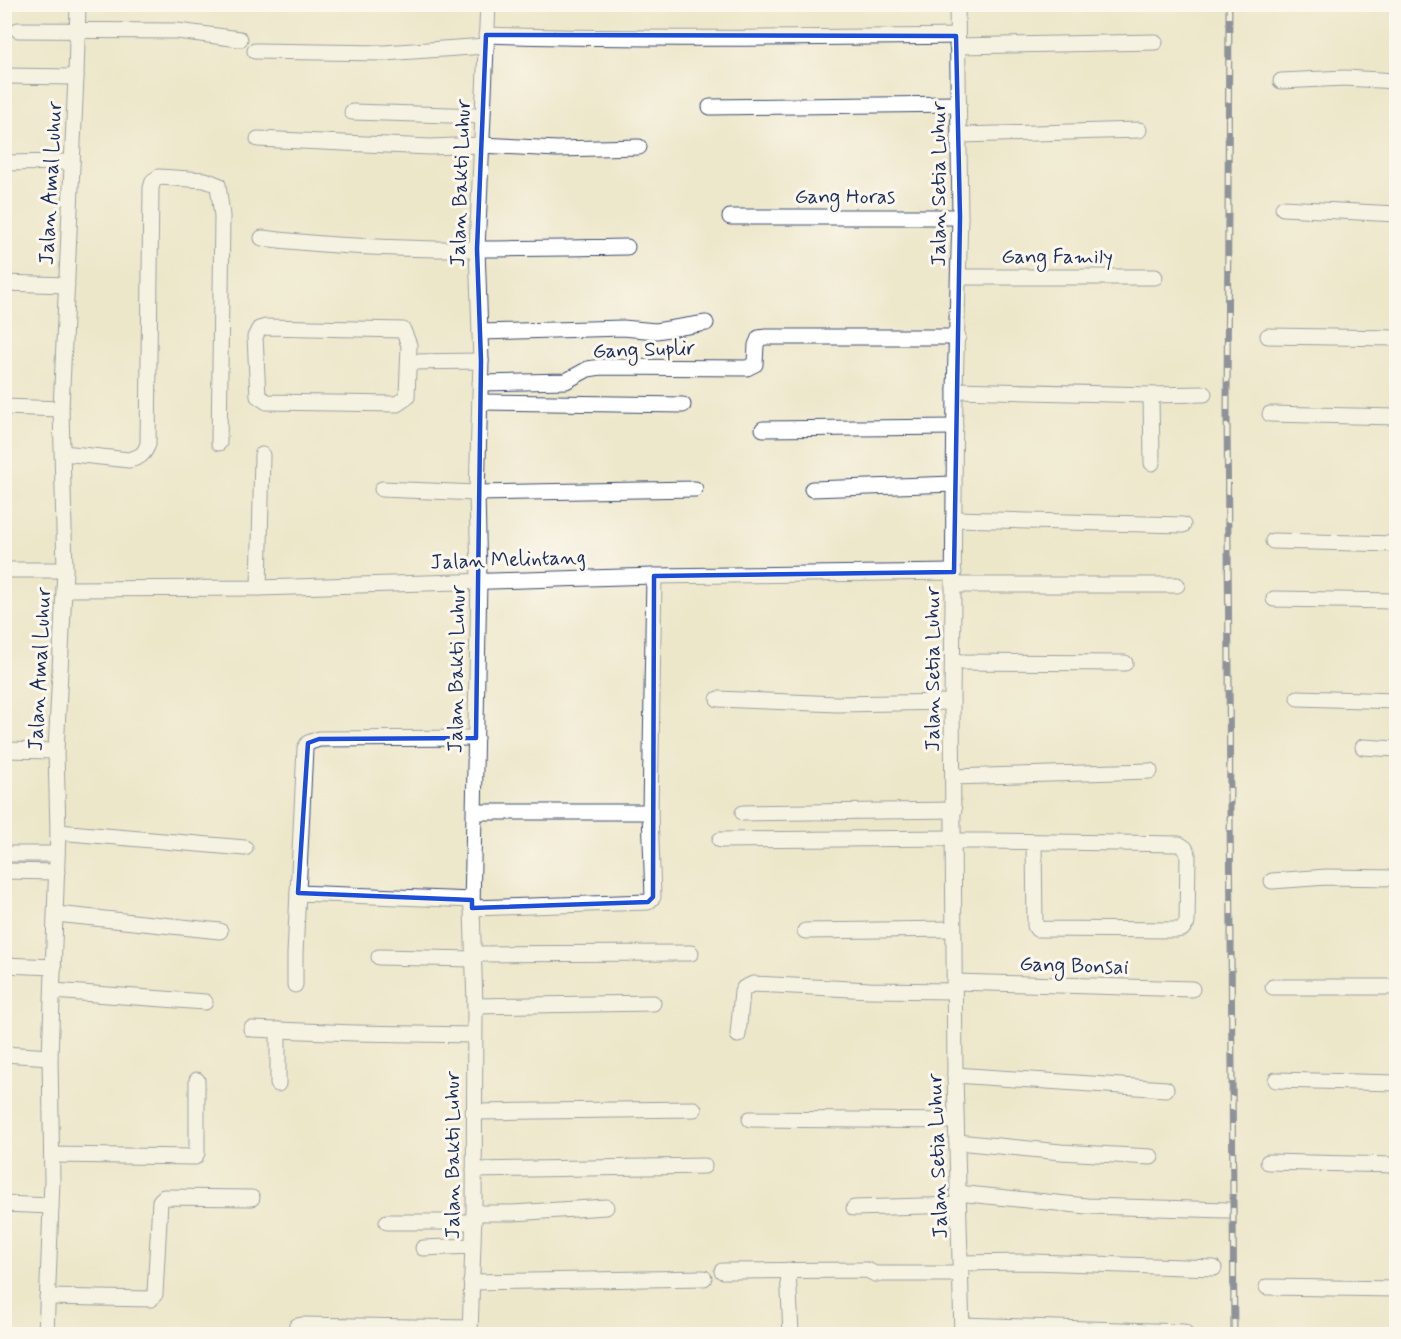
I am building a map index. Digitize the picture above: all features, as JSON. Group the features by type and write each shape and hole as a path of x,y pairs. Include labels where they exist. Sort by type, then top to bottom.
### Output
{"street":[{"name":"Jalan Amal Luhur","path":"46,1335 52,1155 50,1057 58,832 56,751 65,570 61,409 78,4"},
{"name":"Jalan Bakti Luhur","path":"469,1331 474,1218 475,1006 472,904 479,580 477,493 481,361 477,249 488,4"},
{"name":"Jalan Setia Luhur","path":"957,4 960,217 955,390 952,702 955,1075 962,1330"},
{"path":"18,30 177,31 240,39"},
{"path":"255,51 384,53 486,40 584,38 1155,42"},
{"path":"4,76 76,77"},
{"path":"1281,81 1346,78 1396,81"},
{"path":"710,107 959,104"},
{"path":"352,112 482,116"},
{"path":"960,135 1139,130"},
{"path":"258,139 430,147 482,145 557,149 639,147"},
{"path":"4,163 72,162"},
{"path":"63,453 129,460 145,453 148,444 151,188 153,181 159,177 205,180 218,185 222,216 219,443"},
{"path":"1283,208 1396,214"},
{"name":"Gang Horas","path":"730,217 960,217"},
{"path":"262,238 304,244 378,248 627,247"},
{"name":"Gang Family","path":"959,277 1155,277"},
{"path":"4,283 67,285"},
{"path":"480,332 623,328 656,331 706,323"},
{"path":"266,327 403,330 409,345 409,362 407,397 397,404 267,402 258,396 255,337 259,329 266,327"},
{"path":"1268,336 1396,338"},
{"name":"Gang Suplir","path":"480,383 566,381 588,369 601,367 747,368 755,364 756,345 759,338 766,337 958,337"},
{"path":"409,362 481,361"},
{"path":"955,390 1151,395 1204,394"},
{"path":"1151,395 1152,463"},
{"path":"480,402 683,405"},
{"path":"4,406 61,409"},
{"path":"1270,414 1396,417"},
{"path":"763,429 955,427"},
{"path":"259,588 262,455"},
{"path":"812,489 954,484"},
{"path":"382,489 477,493 695,489"},
{"path":"954,519 1184,525"},
{"path":"1273,541 1396,544"},
{"path":"4,570 65,570"},
{"path":"298,893 472,904 651,900 654,892 651,812 654,576"},
{"name":"Jalan Melintang","path":"64,589 259,588 654,576 953,579 1177,585"},
{"path":"1274,599 1396,602"},
{"path":"953,662 1125,663"},
{"path":"1298,698 1396,700"},
{"path":"718,699 837,704 952,702"},
{"path":"295,985 305,748 308,743 318,739 476,738"},
{"path":"1363,747 1396,749"},
{"path":"4,750 56,751"},
{"path":"953,777 1150,771"},
{"path":"744,813 954,810"},
{"path":"475,812 651,812"},
{"path":"58,832 245,848"},
{"path":"720,840 954,839 1182,845 1188,854 1187,923 1182,929 1177,930 1037,930 1035,926 1034,842"},
{"path":"4,854 57,854"},
{"path":"4,871 57,872"},
{"path":"1272,881 1327,877 1396,878"},
{"path":"56,914 220,931"},
{"path":"805,931 953,929"},
{"path":"379,957 691,953"},
{"path":"4,965 54,967"},
{"name":"Gang Bonsai","path":"738,1035 742,993 744,988 753,984 870,990 954,986 1192,989"},
{"path":"1273,987 1396,987"},
{"path":"53,991 205,1002"},
{"path":"475,1006 653,1003"},
{"path":"251,1029 474,1035"},
{"path":"278,1030 278,1084"},
{"path":"4,1054 50,1057"},
{"path":"955,1075 1166,1089"},
{"path":"52,1155 195,1157 197,1153 197,1080"},
{"path":"1276,1080 1396,1083"},
{"path":"473,1112 694,1109"},
{"path":"750,1119 956,1121"},
{"path":"957,1142 1061,1152 1152,1157"},
{"path":"1268,1162 1396,1165"},
{"path":"474,1170 704,1166"},
{"path":"47,1297 151,1299 154,1297 160,1201 164,1197 252,1198"},
{"path":"854,1208 958,1199 1228,1210"},
{"path":"4,1204 51,1206"},
{"path":"387,1222 474,1218 606,1207"},
{"path":"423,1248 472,1246"},
{"path":"722,1271 867,1270 875,1274 1033,1262 1214,1268"},
{"path":"788,1270 790,1335"},
{"path":"471,1282 704,1278"},
{"path":"1267,1287 1396,1289"},
{"path":"294,1335 297,1326 302,1325 469,1331"},
{"path":"962,1330 1185,1332"}],"highlighted area":[{"path":"486,35 956,36 960,217 954,572 654,576 653,897 648,902 472,908 472,900 298,893 308,743 319,739 476,738 481,361 477,249"}],"railway":[{"path":"1229,4 1227,410 1234,1334"}]}
